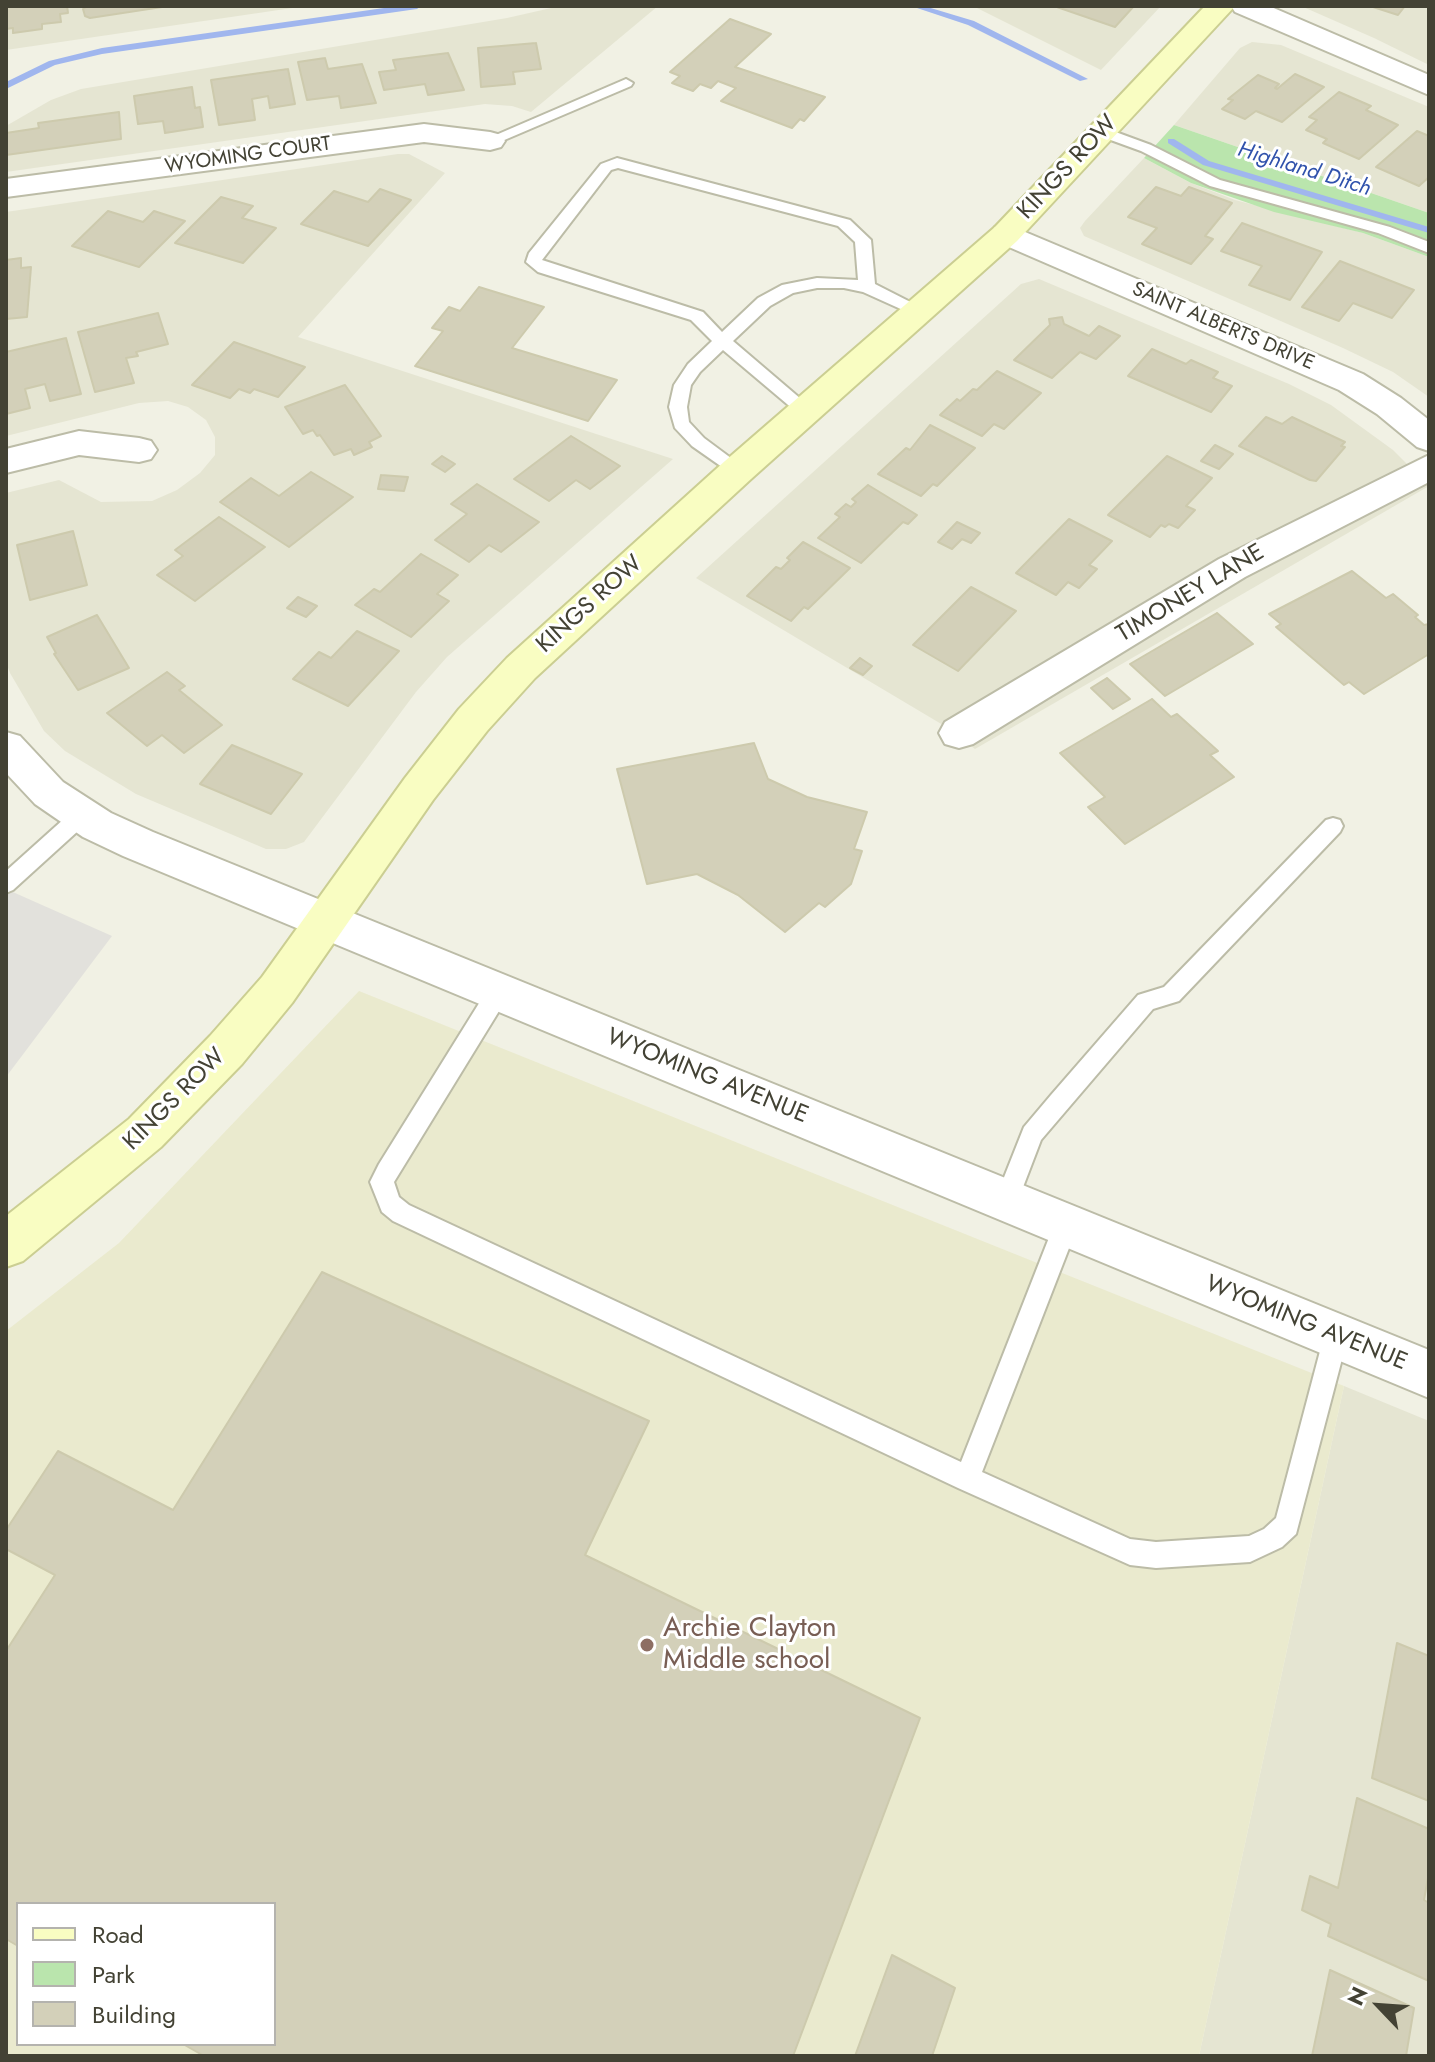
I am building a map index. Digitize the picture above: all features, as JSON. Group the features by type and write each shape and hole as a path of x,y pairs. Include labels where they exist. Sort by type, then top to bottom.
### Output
{"main road":[{"name":"KINGS ROW","path":"6,1245 145,1133 226,1050 277,990 419,789 473,720 521,668 738,470 1006,234 1221,6"}],"street":[{"path":"1245,6 1429,86"},
{"name":"WYOMING COURT","path":"6,188 424,133 490,141"},
{"name":"SAINT ALBERTS DRIVE","path":"1006,234 1351,382 1389,406 1429,439"},
{"path":"6,461 79,443 139,450"},
{"name":"TIMONEY LANE","path":"959,733 1232,568 1429,467"},
{"name":"WYOMING AVENUE","path":"6,747 49,793 82,815 138,844 1429,1374"}],"lane":[{"path":"490,141 626,83"},
{"path":"1102,132 1146,148 1215,183 1384,230 1429,248"},
{"path":"806,411 722,341 697,316 544,268 534,262 538,253 608,165 621,164 844,223 863,240 867,287"},
{"path":"738,470 698,442 681,424 678,407 683,385 694,368 764,302 788,289 817,283 867,287 920,311"},
{"path":"6,884 82,815"},
{"path":"1007,1200 1032,1134 1146,1002 1171,994 1333,826"},
{"path":"499,991 387,1171 382,1182 390,1204 967,1479 1130,1552 1156,1555 1250,1549 1273,1538 1287,1525 1336,1336"},
{"path":"967,1479 1066,1225"}],"shaded area":[{"path":"6,6 306,6 6,50"},
{"path":"560,6 658,6 531,112 512,106 485,104 6,172 6,126 51,100 81,89 507,18"},
{"path":"973,6 1161,6 1101,70"},
{"path":"1301,6 1429,6 1429,65 1374,38"},
{"path":"1252,42 1281,45 1429,107 1429,213 1174,125 1240,48"},
{"path":"409,154 445,173 298,337 673,459 447,657 416,692 304,842 286,849 266,849 136,794 65,751 44,731 10,673 6,662 6,493 59,480 101,502 152,501 177,490 200,473 215,455 215,437 206,420 188,407 168,401 139,403 6,436 6,212"},
{"path":"1144,158 1191,183 1235,200 1363,233 1429,257 1429,397 1393,372 1343,348 1084,236 1080,228 1085,221"},
{"path":"1039,279 1289,384 1331,405 1393,450 1429,486 975,749 948,728 696,578 1021,284"},
{"path":"6,889 112,936 6,1077"},
{"name":"Archie Clayton Middle school","path":"359,991 1344,1386 1199,2056 6,2056 6,1331 119,1243"},
{"path":"1344,1386 1429,1421 1429,2056 1199,2056"}],"green space":[{"path":"1174,125 1429,213 1429,257 1363,233 1274,212 1191,183 1144,158"}],"building":[{"path":"6,6 67,6 68,13 60,14 61,22 42,24 42,29 13,33 13,28 6,29"},
{"path":"88,6 162,7 90,18 85,16 83,9"},
{"path":"1054,6 1134,6 1115,27"},
{"path":"1370,6 1405,6 1398,15"},
{"path":"730,19 771,34 735,67 825,97 804,121 800,119 792,128 721,101 736,88 718,81 711,88 700,84 693,91 672,83 680,76 670,72"},
{"path":"536,43 541,69 513,72 515,84 481,87 478,48"},
{"path":"448,53 464,90 428,95 425,84 384,90 379,72 396,70 393,60"},
{"path":"325,58 328,69 362,64 376,103 341,108 339,96 307,100 298,62"},
{"path":"288,69 295,104 270,108 268,96 252,99 255,120 219,125 211,80"},
{"path":"1295,74 1324,87 1282,122 1256,111 1245,119 1222,109 1233,100 1228,99 1258,75 1279,84 1277,89"},
{"path":"192,87 195,108 200,107 203,127 165,133 163,121 138,124 134,96"},
{"path":"1339,92 1371,106 1366,110 1398,125 1359,159 1323,143 1327,139 1306,130 1317,120 1309,117"},
{"path":"119,112 121,139 6,155 6,133 39,128 38,123"},
{"path":"1417,131 1429,136 1429,177 1419,186 1376,167"},
{"path":"1156,187 1181,196 1189,187 1232,203 1205,236 1213,239 1191,264 1142,244 1157,228 1128,217"},
{"path":"380,189 411,200 368,246 301,224 334,191 368,202"},
{"path":"221,197 253,206 242,218 276,228 243,263 175,243"},
{"path":"108,211 143,222 154,211 185,221 139,267 72,246"},
{"path":"1242,223 1322,252 1290,300 1249,285 1262,266 1221,251"},
{"path":"21,258 21,268 31,267 27,317 6,319 6,260"},
{"path":"1340,261 1414,290 1392,318 1353,303 1339,321 1302,307"},
{"path":"479,287 544,307 512,348 617,380 588,421 415,366 443,331 432,328 449,307 460,311"},
{"path":"158,313 168,344 136,352 138,356 126,358 134,383 95,392 78,332"},
{"path":"1062,317 1064,324 1089,336 1099,326 1120,336 1096,359 1080,352 1052,378 1014,360 1050,325 1049,319"},
{"path":"66,338 81,394 50,401 45,384 25,389 30,408 6,414 6,352"},
{"path":"234,342 305,367 278,397 254,389 250,393 239,389 230,398 192,385"},
{"path":"1152,349 1186,364 1191,360 1218,372 1213,378 1232,386 1211,412 1128,376"},
{"path":"997,371 1041,393 1004,429 994,424 982,436 940,415 957,399 960,401 973,389 977,390"},
{"path":"345,385 381,436 369,442 372,447 354,455 351,449 334,455 313,430 303,434 285,407"},
{"path":"1266,417 1282,424 1292,417 1345,442 1341,446 1345,447 1316,481 1310,480 1239,446"},
{"path":"930,425 975,448 937,486 933,484 921,496 878,474 906,448 910,450"},
{"path":"571,436 620,466 590,489 576,480 549,501 514,479"},
{"path":"1215,445 1233,454 1219,469 1201,461"},
{"path":"442,456 455,464 445,472 432,464"},
{"path":"1167,456 1212,478 1186,506 1195,510 1178,528 1161,525 1150,537 1108,515"},
{"path":"311,472 353,497 289,547 220,502 251,478 279,496"},
{"path":"381,475 408,477 404,491 378,489"},
{"path":"477,484 539,522 501,552 489,545 469,562 435,540 467,514 451,504"},
{"path":"868,485 917,515 908,524 903,522 861,563 818,538 840,517 835,514 846,504 851,507 856,502 852,499"},
{"path":"219,517 265,547 195,601 157,575 183,556 175,550"},
{"path":"1069,519 1112,541 1089,565 1097,569 1079,588 1068,582 1056,595 1016,573"},
{"path":"957,522 980,533 971,543 962,539 952,549 938,542"},
{"path":"73,531 87,585 30,600 17,545"},
{"path":"803,542 850,568 808,609 804,607 791,621 747,596 776,567 781,569"},
{"path":"421,554 458,575 437,594 449,601 411,637 355,605 374,589 380,592"},
{"path":"1352,571 1386,598 1393,594 1418,615 1415,617 1424,625 1429,624 1429,654 1364,694 1349,682 1344,685 1276,627 1281,624 1269,614"},
{"path":"971,587 1016,611 958,671 913,645"},
{"path":"298,597 317,606 306,617 287,608"},
{"path":"1217,613 1253,644 1165,696 1130,664"},
{"path":"97,615 129,668 78,690 54,654 47,637"},
{"path":"357,631 399,651 348,706 293,679 319,652 331,658"},
{"path":"860,658 872,666 863,675 850,668"},
{"path":"167,672 185,686 179,690 222,725 184,753 162,735 147,746 107,713"},
{"path":"1107,678 1130,699 1113,709 1091,688"},
{"path":"1152,699 1171,717 1177,714 1218,751 1210,755 1234,777 1125,844 1088,807 1105,797 1060,753"},
{"path":"754,743 768,779 807,797 867,812 854,849 862,851 851,884 825,907 819,903 785,932 738,895 697,874 647,884 617,769"},
{"path":"232,745 302,774 271,814 200,784"},
{"name":"Archie Clayton Middle school","path":"322,1272 649,1421 585,1555 920,1718 793,2056 204,2056 186,2046 276,2046 276,1902 16,1902 16,1945 6,1939 6,1651 55,1575 6,1549 6,1530 58,1451 173,1510"},
{"path":"1397,1643 1429,1656 1429,1801 1372,1778"},
{"path":"1357,1798 1429,1829 1429,1872 1424,1900 1429,1903 1429,1981 1328,1936 1331,1924 1302,1910 1310,1876 1338,1888"},
{"path":"892,1955 955,1988 932,2056 855,2056"},
{"path":"1330,1970 1414,2008 1406,2056 1312,2056"}],"waterway":[{"name":"Highland Ditch","path":"6,86 52,63 102,51 417,6"},
{"name":"Highland Ditch","path":"915,6 971,23 1083,79"},
{"name":"Highland Ditch","path":"1171,141 1206,163 1240,175 1429,230"}],"place":[{"name":"Archie Clayton Middle school","path":"647,1645"}]}
